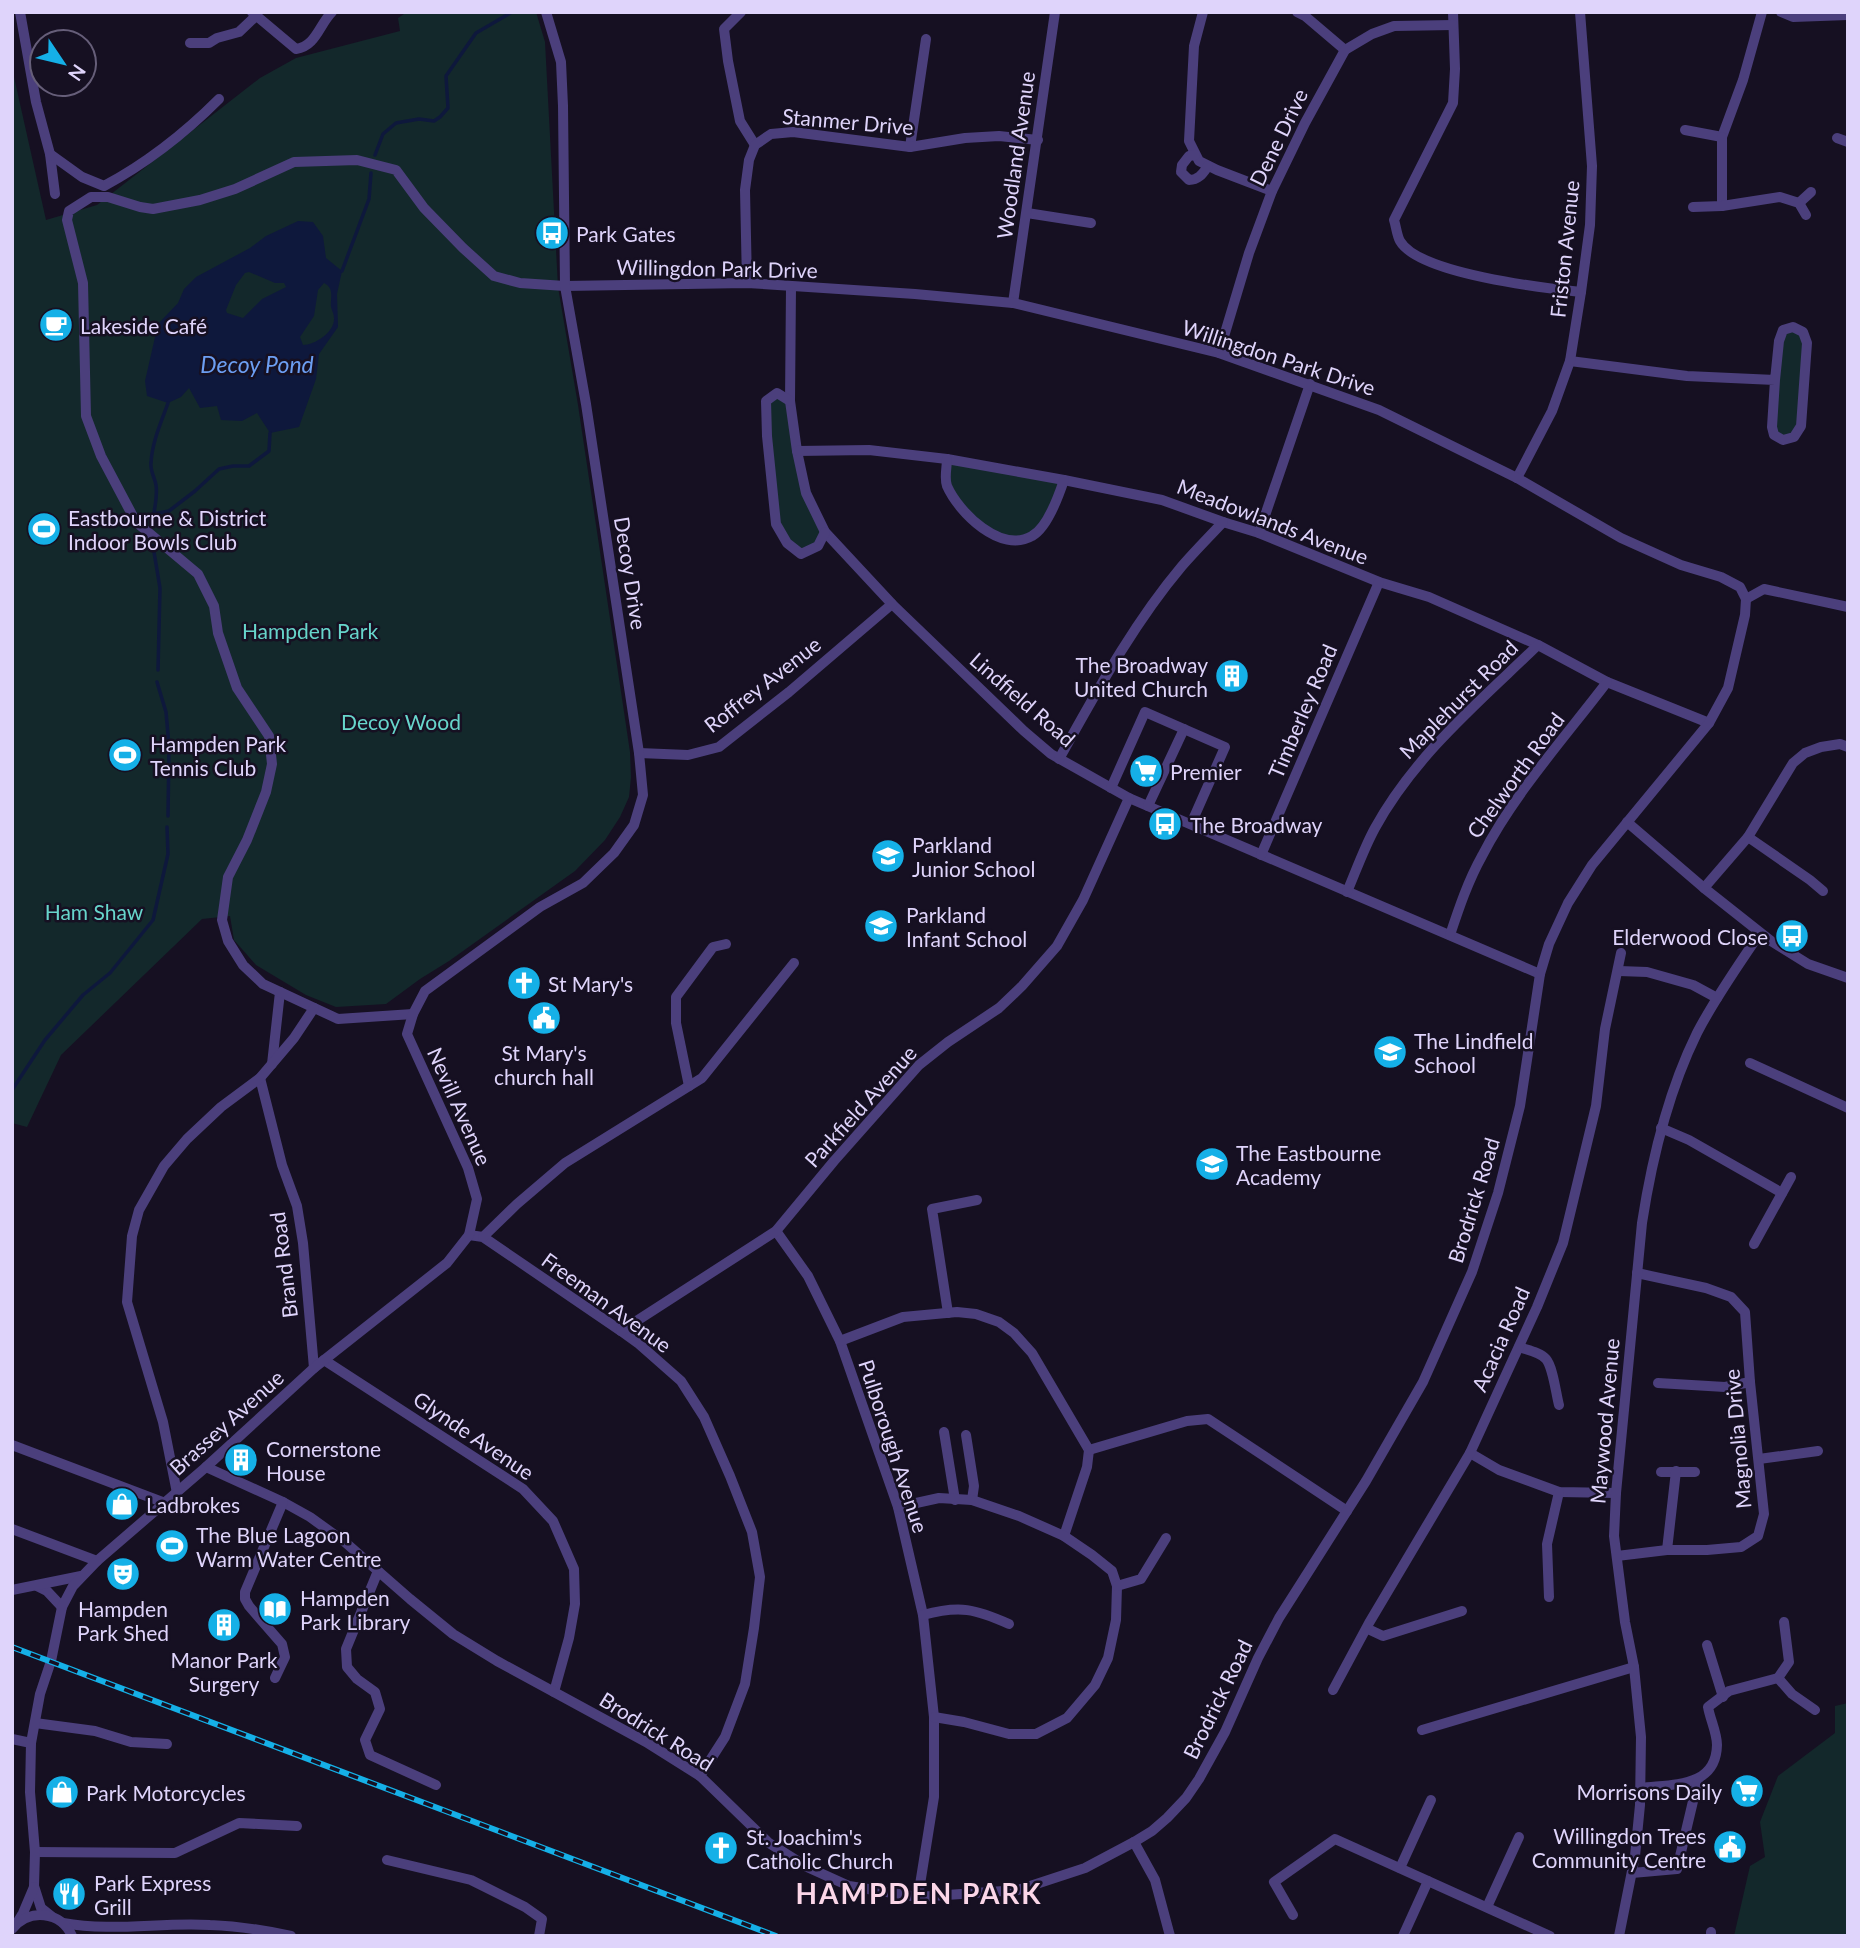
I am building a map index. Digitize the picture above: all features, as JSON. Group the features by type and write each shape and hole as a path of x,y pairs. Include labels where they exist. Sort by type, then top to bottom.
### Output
{"street":[{"path":"20,12 36,103 50,154 55,194"},
{"path":"190,43 209,43 239,32 254,14 296,49 303,48 311,43 332,12"},
{"name":"Decoy Drive","path":"407,1034 413,1014 425,991 541,907 583,883 614,853 634,825 643,795 639,753 586,404 565,286 561,62 546,12"},
{"path":"741,12 724,29 740,121 755,145"},
{"name":"Woodland Avenue","path":"1013,303 1055,12"},
{"path":"1203,12 1194,46 1189,141 1199,161 1272,191"},
{"path":"1297,12 1345,50 1372,34 1394,26 1453,24"},
{"path":"1453,12 1453,103 1394,220 1400,242 1415,255 1479,277 1581,292"},
{"name":"Friston Avenue","path":"1517,478 1552,411 1570,361 1581,292 1590,225 1592,166 1580,12"},
{"path":"1722,206 1721,137 1743,80 1762,12"},
{"path":"1781,12 1793,17 1848,15"},
{"path":"910,147 926,39"},
{"name":"Dene Drive","path":"1219,353 1249,253 1272,191 1345,50"},
{"path":"50,154 82,177 104,186 126,174 191,127 219,99"},
{"path":"1685,130 1721,137"},
{"name":"Stanmer Drive","path":"747,283 744,190 749,160 755,145 771,134 793,132 910,147 965,138 999,136 1038,140"},
{"path":"1195,155 1189,156 1182,165 1181,172 1189,180 1201,176 1208,166"},
{"name":"Willingdon Park Drive","path":"279,992 263,984 243,965 228,941 222,920 228,877 247,840 266,792 272,764 269,736 237,688 218,634 214,606 198,574 136,522 106,466 86,416 83,283 67,220 69,211 91,197 108,197 153,209 200,200 235,189 294,162 357,160 396,170 424,208 463,248 494,276 520,283 565,286 747,283 1013,303 1219,353 1379,410 1517,478 1620,538 1681,565 1721,577 1740,587 1746,599"},
{"path":"1799,203 1811,192"},
{"path":"1693,207 1722,206 1780,197 1799,203 1806,215"},
{"path":"1027,213 1091,223"},
{"name":"Lindfield Road","path":"792,287 790,401 806,493 825,532 892,604 1024,731 1059,758 1129,798 1539,974"},
{"path":"1793,327 1803,332 1807,343 1801,426 1794,437 1783,440 1774,435 1772,427 1775,380 1779,341 1783,330 1793,327"},
{"path":"1570,361 1686,376 1775,380"},
{"path":"1259,533 1310,384"},
{"path":"790,401 777,393 766,401 776,524 788,543 801,554 818,546 825,532"},
{"name":"Meadowlands Avenue","path":"797,451 869,450 947,459 1162,500 1259,533 1379,582 1429,597 1538,645 1607,682 1709,723"},
{"path":"947,459 945,483 963,510 989,533 1009,541 1033,536 1050,515 1064,480"},
{"path":"1059,758 1141,621 1181,567 1223,522"},
{"name":"Timberley Road","path":"1261,855 1379,582"},
{"path":"1746,599 1764,589 1848,607"},
{"name":"Brodrick Road","path":"206,1467 310,1517 346,1543 453,1634 646,1742 700,1776 769,1843 807,1867 849,1886 918,1897 1018,1890 1085,1868 1134,1842 1167,1818 1199,1779 1226,1732 1258,1658 1279,1618 1347,1511 1423,1382 1472,1272 1498,1194 1517,1119 1539,974 1549,944 1568,903 1592,865 1709,723 1728,688 1745,615 1746,599"},
{"name":"Roffrey Avenue","path":"639,753 688,755 719,747 789,692 892,604"},
{"name":"Maplehurst Road","path":"1347,892 1374,829 1419,762 1538,645"},
{"name":"Chelworth Road","path":"1450,935 1464,893 1503,820 1607,682"},
{"path":"1111,788 1145,712 1225,747 1191,824"},
{"path":"1148,806 1184,729"},
{"path":"1704,888 1748,836 1793,763 1805,753 1821,747 1840,744 1848,747"},
{"name":"Parkfield Avenue","path":"621,1331 776,1231 919,1065 999,1008 1022,986 1057,946 1083,900 1129,798"},
{"path":"1627,822 1760,933 1808,964 1848,978"},
{"path":"1748,836 1814,877 1823,891"},
{"name":"Maywood Avenue","path":"1619,1936 1635,1856 1641,1788 1641,1737 1634,1667 1625,1622 1614,1536 1646,1193 1661,1128 1676,1082 1696,1035 1760,933"},
{"path":"689,1086 676,1023 676,997 713,947 726,944"},
{"name":"Acacia Road","path":"1333,1690 1369,1623 1470,1452 1537,1307 1566,1231 1596,1107 1605,1029 1621,953"},
{"path":"483,1237 565,1163 702,1078 794,963"},
{"path":"1619,971 1647,972 1693,985 1717,998"},
{"path":"272,1064 279,992 338,1019 413,1014"},
{"path":"177,1493 163,1422 127,1302 131,1236 139,1210 164,1166 187,1139 221,1107 260,1078 294,1038 314,1008"},
{"name":"Nevill Avenue","path":"407,1034 468,1168 477,1199 469,1235"},
{"path":"1750,1063 1848,1108"},
{"name":"Brand Road","path":"260,1078 282,1165 298,1206 314,1368"},
{"path":"1661,1128 1701,1147 1782,1193"},
{"path":"1754,1244 1791,1177"},
{"path":"948,1313 932,1209 977,1200"},
{"name":"Pulborough Avenue","path":"776,1231 808,1276 840,1340 898,1507 923,1615 934,1717 934,1797 918,1897"},
{"name":"Freeman Avenue","path":"469,1235 483,1237 621,1331 681,1381 704,1417 730,1476 751,1532 760,1577 745,1684 726,1737 700,1776"},
{"name":"Brassey Avenue","path":"34,1886 31,1743 40,1694 62,1606 67,1596 81,1576 97,1561 177,1493 314,1368 447,1263 469,1235"},
{"name":"Magnolia Drive","path":"1617,1556 1667,1550 1741,1547 1758,1535 1764,1514 1745,1312 1731,1297 1706,1288 1637,1273"},
{"path":"840,1340 903,1317 948,1313 976,1314 999,1322 1014,1333 1032,1353 1089,1450 1087,1467 1064,1536"},
{"path":"1519,1347 1546,1359 1559,1405"},
{"name":"Glynde Avenue","path":"324,1360 523,1489 553,1521 574,1569 575,1604 554,1692"},
{"path":"1658,1383 1725,1387 1751,1382"},
{"path":"1089,1450 1187,1421 1208,1419 1347,1511"},
{"path":"944,1432 955,1500"},
{"path":"966,1435 974,1486 972,1500"},
{"path":"12,1445 165,1503"},
{"path":"1759,1459 1818,1451"},
{"path":"1470,1452 1499,1470 1559,1493 1616,1493"},
{"path":"1667,1550 1676,1471"},
{"path":"1661,1472 1695,1472"},
{"path":"1549,1597 1547,1544 1559,1493"},
{"path":"898,1507 939,1498 972,1500 1019,1516 1064,1536 1092,1555 1112,1571 1117,1586 1116,1620 1108,1658 1094,1685 1067,1718 1036,1734 1009,1734 934,1717"},
{"path":"275,1678 285,1657 282,1644 249,1606 245,1592 283,1502"},
{"path":"12,1529 97,1561"},
{"path":"1117,1586 1141,1579 1166,1538"},
{"path":"378,1571 346,1649 347,1667 357,1679 375,1692 380,1709 365,1740 370,1755 436,1785"},
{"path":"12,1590 81,1576"},
{"path":"37,1586 47,1591 62,1606"},
{"path":"923,1615 948,1609 974,1610 1009,1623"},
{"path":"1368,1629 1383,1636 1462,1611"},
{"path":"1632,1873 1677,1869 1698,1780 1714,1764 1717,1742 1708,1707 1730,1691 1778,1678 1789,1662 1784,1622"},
{"path":"1707,1645 1723,1697"},
{"path":"1422,1730 1634,1667"},
{"path":"1778,1678 1792,1694 1815,1710"},
{"path":"35,1723 83,1729 131,1742 167,1744"},
{"path":"12,1739 31,1743"},
{"path":"1641,1788 1698,1780"},
{"path":"1400,1868 1431,1800"},
{"path":"35,1852 175,1853 239,1823 297,1826"},
{"path":"1487,1907 1518,1838"},
{"path":"1293,1915 1274,1882 1335,1839 1550,1936"},
{"path":"1134,1842 1154,1881 1170,1936"},
{"path":"387,1860 471,1880 525,1907 542,1920 539,1936"},
{"path":"1403,1936 1428,1881"},
{"path":"34,1886 41,1908 63,1923 117,1927 209,1925 291,1936"},
{"path":"14,1927 34,1886"},
{"path":"14,1927 32,1916 51,1916"},
{"path":"63,1923 72,1936"},
{"path":"1518,1936 1523,1924"},
{"path":"102,1936 117,1927"}],"green space":[{"name":"Hampden Park","path":"407,12 536,12 545,42 558,287 630,752 629,797 605,840 575,871 386,1004 336,1007 306,995 256,965 234,940 230,916 202,919 61,1055 27,1127 12,1123 12,68 46,220 97,205 260,78 296,58 400,31 398,18"},
{"path":"1783,330 1803,332 1801,426 1794,437 1774,435"},
{"path":"777,393 790,401 797,451 825,532 818,546 801,554 776,524 766,401"},
{"path":"947,459 1064,480 1033,536 1009,541 989,533 945,483"},
{"path":"1848,1703 1848,1936 1734,1936 1750,1866 1765,1857 1760,1822 1778,1776 1835,1733 1835,1706"}],"water":[{"name":"Decoy Pond","path":"298,221 313,222 323,236 326,258 342,271 337,294 338,327 319,354 316,379 299,427 270,433 257,413 242,421 221,420 217,406 200,408 189,388 181,397 168,403 147,396 145,381 158,324 178,303 184,289 196,277 250,248 266,236","holes":["249,272 275,283 284,283 286,287 262,299 243,318 227,313 236,285 245,273","324,283 331,291 333,323 323,337 303,345 300,337 314,316 318,290"]}],"waterway":[{"path":"375,155 383,134 396,123 419,119 434,121 440,117 448,108 446,76 476,33 512,12"},
{"path":"342,271 369,199 371,173"},
{"path":"153,525 156,490 151,469 152,455 168,403"},
{"path":"153,514 169,511 219,469 249,466 269,451 270,433"},
{"path":"153,546 160,588 158,670"},
{"path":"157,682 166,712 169,746 168,816"},
{"path":"12,1090 45,1040 83,995 110,973 153,920 168,854 167,827"}],"railway":[{"path":"12,1647 776,1936"}],"place":[{"name":"Park Gates","path":"552,233"},
{"name":"Lakeside Café","path":"56,325"},
{"name":"Eastbourne & District Indoor Bowls Club","path":"44,529"},
{"name":"The Broadway United Church","path":"1232,676"},
{"name":"Hampden Park Tennis Club","path":"125,755"},
{"name":"Premier","path":"1146,771"},
{"name":"The Broadway","path":"1165,824"},
{"name":"Parkland Junior School","path":"888,856"},
{"name":"Parkland Infant School","path":"881,926"},
{"name":"Elderwood Close","path":"1792,936"},
{"name":"St Mary's","path":"524,983"},
{"name":"St Mary's church hall","path":"544,1018"},
{"name":"The Lindfield School","path":"1390,1052"},
{"name":"The Eastbourne Academy","path":"1212,1164"},
{"name":"Cornerstone House","path":"241,1460"},
{"name":"Ladbrokes","path":"122,1504"},
{"name":"The Blue Lagoon Warm Water Centre","path":"172,1546"},
{"name":"Hampden Park Shed","path":"123,1574"},
{"name":"Hampden Park Library","path":"275,1609"},
{"name":"Manor Park Surgery","path":"224,1625"},
{"name":"Morrisons Daily","path":"1747,1791"},
{"name":"Park Motorcycles","path":"62,1792"},
{"name":"Willingdon Trees Community Centre","path":"1730,1847"},
{"name":"St. Joachim's Catholic Church","path":"721,1848"},
{"name":"Park Express Grill","path":"69,1894"}],"district":[{"name":"HAMPDEN PARK","path":"919,1893"}],"park label":[{"name":"Decoy Wood","path":"401,721"},
{"name":"Ham Shaw","path":"94,911"}]}
